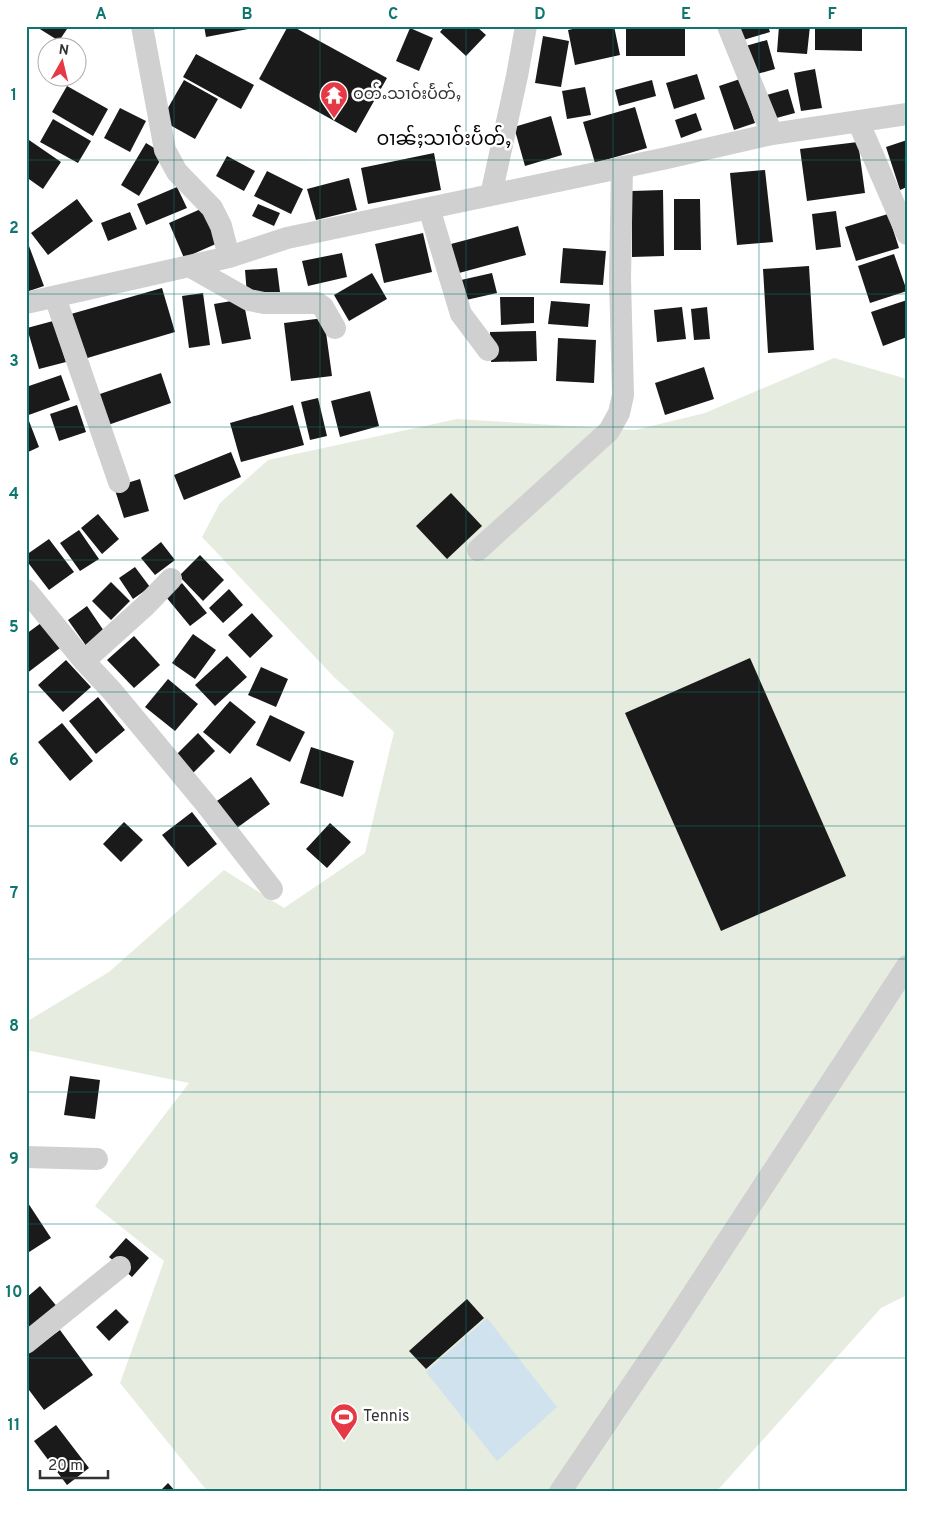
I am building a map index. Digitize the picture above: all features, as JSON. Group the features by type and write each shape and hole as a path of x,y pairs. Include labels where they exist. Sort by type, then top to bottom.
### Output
{"street":[{"path":"142,26 165,150 177,172 212,208 221,226 229,257"},
{"path":"514,26 517,76"},
{"path":"491,195 526,26"},
{"path":"728,26 772,134"},
{"path":"26,303 229,257 288,238 772,134 907,114"},
{"path":"858,121 907,234"},
{"path":"478,550 609,431 619,414 623,396 620,279 622,167"},
{"path":"429,208 461,314 488,350"},
{"path":"189,266 249,300 264,303 317,303 323,307 335,328"},
{"path":"55,297 119,482"},
{"path":"84,661 145,606 171,579"},
{"path":"26,590 205,803 272,889"},
{"path":"560,1492 668,1332 907,966"},
{"path":"26,1157 97,1159"},
{"path":"26,1343 120,1267"}],"shaded area":[{"path":"834,358 907,379 907,1295 881,1308 716,1492 208,1492 120,1383 164,1261 95,1206 189,1083 26,1050 26,1022 109,972 224,870 284,908 365,853 394,732 334,677 202,537 220,503 268,460 457,419 635,430 705,413"}],"water":[{"path":"487,1318 557,1407 497,1461 426,1372"}],"building":[{"path":"35,26 69,26 61,38 54,38"},
{"path":"204,26 258,26 258,27 206,37"},
{"path":"288,26 292,26 387,78 356,133 259,79"},
{"path":"445,26 476,26 486,35 466,56 440,32"},
{"path":"587,26 614,26 620,55 575,65 568,30"},
{"path":"626,26 685,26 685,56 626,56"},
{"path":"736,26 768,26 770,32 740,41"},
{"path":"779,26 810,26 807,54 777,52"},
{"path":"815,26 862,26 862,51 815,50"},
{"path":"410,28 433,38 419,71 396,61"},
{"path":"543,36 569,41 561,87 535,83"},
{"path":"767,40 775,69 750,76 742,47"},
{"path":"196,54 254,85 241,109 183,77"},
{"path":"815,69 822,108 801,111 794,73"},
{"path":"697,74 705,99 674,109 666,83"},
{"path":"740,79 755,123 734,130 719,86"},
{"path":"184,80 218,99 195,139 161,120"},
{"path":"652,80 656,96 619,106 615,90"},
{"path":"585,87 591,115 567,119 562,91"},
{"path":"66,88 71,88 108,109 93,136 52,112"},
{"path":"788,89 795,113 769,120 763,96"},
{"path":"635,107 647,148 595,163 583,122"},
{"path":"120,108 146,121 130,152 104,138"},
{"path":"696,113 702,130 681,138 675,120"},
{"path":"551,116 562,155 525,166 514,127"},
{"path":"53,119 91,141 78,163 40,142"},
{"path":"29,140 61,162 43,189 26,177 26,144"},
{"path":"907,140 907,187 900,190 886,147"},
{"path":"858,142 865,193 807,201 800,149"},
{"path":"146,143 164,154 139,196 121,185"},
{"path":"434,153 441,190 368,204 361,168"},
{"path":"227,156 255,171 244,191 216,176"},
{"path":"765,170 773,242 737,245 730,173"},
{"path":"267,171 303,189 291,214 254,196"},
{"path":"349,178 357,210 316,220 307,189"},
{"path":"177,187 187,208 146,225 137,204"},
{"path":"663,190 664,256 632,257 632,191"},
{"path":"77,199 93,221 48,255 31,233"},
{"path":"674,199 700,199 701,250 674,250"},
{"path":"258,204 280,213 274,226 252,216"},
{"path":"203,208 218,243 184,258 169,223"},
{"path":"836,211 841,247 816,250 812,214"},
{"path":"130,212 137,229 108,241 101,223"},
{"path":"888,214 899,248 856,261 845,227"},
{"path":"518,226 526,255 459,273 451,244"},
{"path":"423,233 432,272 384,283 375,244"},
{"path":"26,238 44,286 26,292"},
{"path":"563,248 606,251 603,285 560,283"},
{"path":"342,253 347,277 308,286 302,261"},
{"path":"894,254 907,291 870,303 858,266"},
{"path":"809,266 814,350 768,353 763,269"},
{"path":"277,268 280,292 247,295 245,270"},
{"path":"372,273 387,299 349,321 334,295"},
{"path":"492,273 497,293 466,300 461,280"},
{"path":"162,288 175,332 84,359 71,314"},
{"path":"203,293 210,345 189,348 182,296"},
{"path":"500,297 534,297 534,323 501,325"},
{"path":"243,299 251,339 222,344 214,304"},
{"path":"907,300 907,337 883,346 871,312"},
{"path":"551,301 590,304 588,327 548,324"},
{"path":"682,307 686,339 657,342 654,310"},
{"path":"707,307 710,339 694,340 691,309"},
{"path":"324,318 332,376 291,381 284,323"},
{"path":"53,321 66,362 39,369 27,328"},
{"path":"536,331 537,361 491,362 490,332"},
{"path":"558,338 596,340 594,383 556,381"},
{"path":"704,367 714,399 665,415 655,383"},
{"path":"161,373 171,403 108,425 97,395"},
{"path":"61,375 70,400 26,416 26,387"},
{"path":"370,391 379,426 340,437 331,401"},
{"path":"318,398 327,436 310,440 301,402"},
{"path":"77,405 86,432 59,441 50,414"},
{"path":"293,405 304,445 241,462 230,423"},
{"path":"29,421 39,447 26,453 26,423"},
{"path":"231,452 241,477 184,500 174,475"},
{"path":"140,479 149,511 124,518 114,487"},
{"path":"451,493 482,526 447,559 416,526"},
{"path":"98,514 119,539 102,554 81,528"},
{"path":"79,530 99,559 80,571 60,543"},
{"path":"49,539 74,572 49,590 26,560 26,555"},
{"path":"161,542 175,560 155,575 141,558"},
{"path":"200,555 224,580 203,601 179,576"},
{"path":"135,567 150,587 133,599 119,578"},
{"path":"111,582 130,601 111,620 92,601"},
{"path":"182,583 207,613 190,626 166,597"},
{"path":"229,589 243,605 223,623 209,608"},
{"path":"87,606 106,634 87,647 68,620"},
{"path":"252,613 273,636 250,658 228,635"},
{"path":"41,623 60,648 26,674 26,634"},
{"path":"193,634 216,650 195,679 172,663"},
{"path":"134,636 160,665 134,688 107,660"},
{"path":"227,656 247,677 215,706 195,685"},
{"path":"750,658 846,876 721,931 625,713"},
{"path":"66,660 91,687 63,712 38,685"},
{"path":"261,667 288,679 276,707 248,695"},
{"path":"168,679 198,704 175,731 145,707"},
{"path":"98,697 125,730 96,754 69,721"},
{"path":"230,701 256,722 230,754 203,732"},
{"path":"270,715 305,732 290,762 256,745"},
{"path":"62,723 93,761 70,781 38,742"},
{"path":"198,733 215,751 193,773 175,756"},
{"path":"311,747 354,761 343,797 300,783"},
{"path":"251,777 270,804 234,830 214,803"},
{"path":"192,812 217,844 188,867 162,835"},
{"path":"124,822 143,840 121,862 103,844"},
{"path":"330,823 351,842 327,868 306,849"},
{"path":"70,1076 100,1080 95,1119 64,1115"},
{"path":"28,1203 51,1238 26,1254 26,1204"},
{"path":"126,1238 149,1258 132,1277 109,1257"},
{"path":"40,1286 59,1309 26,1335 26,1298"},
{"path":"467,1299 484,1318 426,1369 409,1351"},
{"path":"116,1309 129,1322 109,1341 96,1327"},
{"path":"60,1330 93,1375 44,1410 26,1386 26,1355"},
{"path":"56,1425 89,1468 67,1485 34,1441"},
{"path":"168,1483 176,1492 159,1492"}],"place":[{"name":"ဝတ်ႉသၢဝ်းပႅတ်ႇ","path":"334,119"},
{"name":"Tennis","path":"344,1441"}],"district":[{"name":"ဝၢၼ်ႈသၢဝ်းပႅတ်ႇ","path":"444,140"}]}
